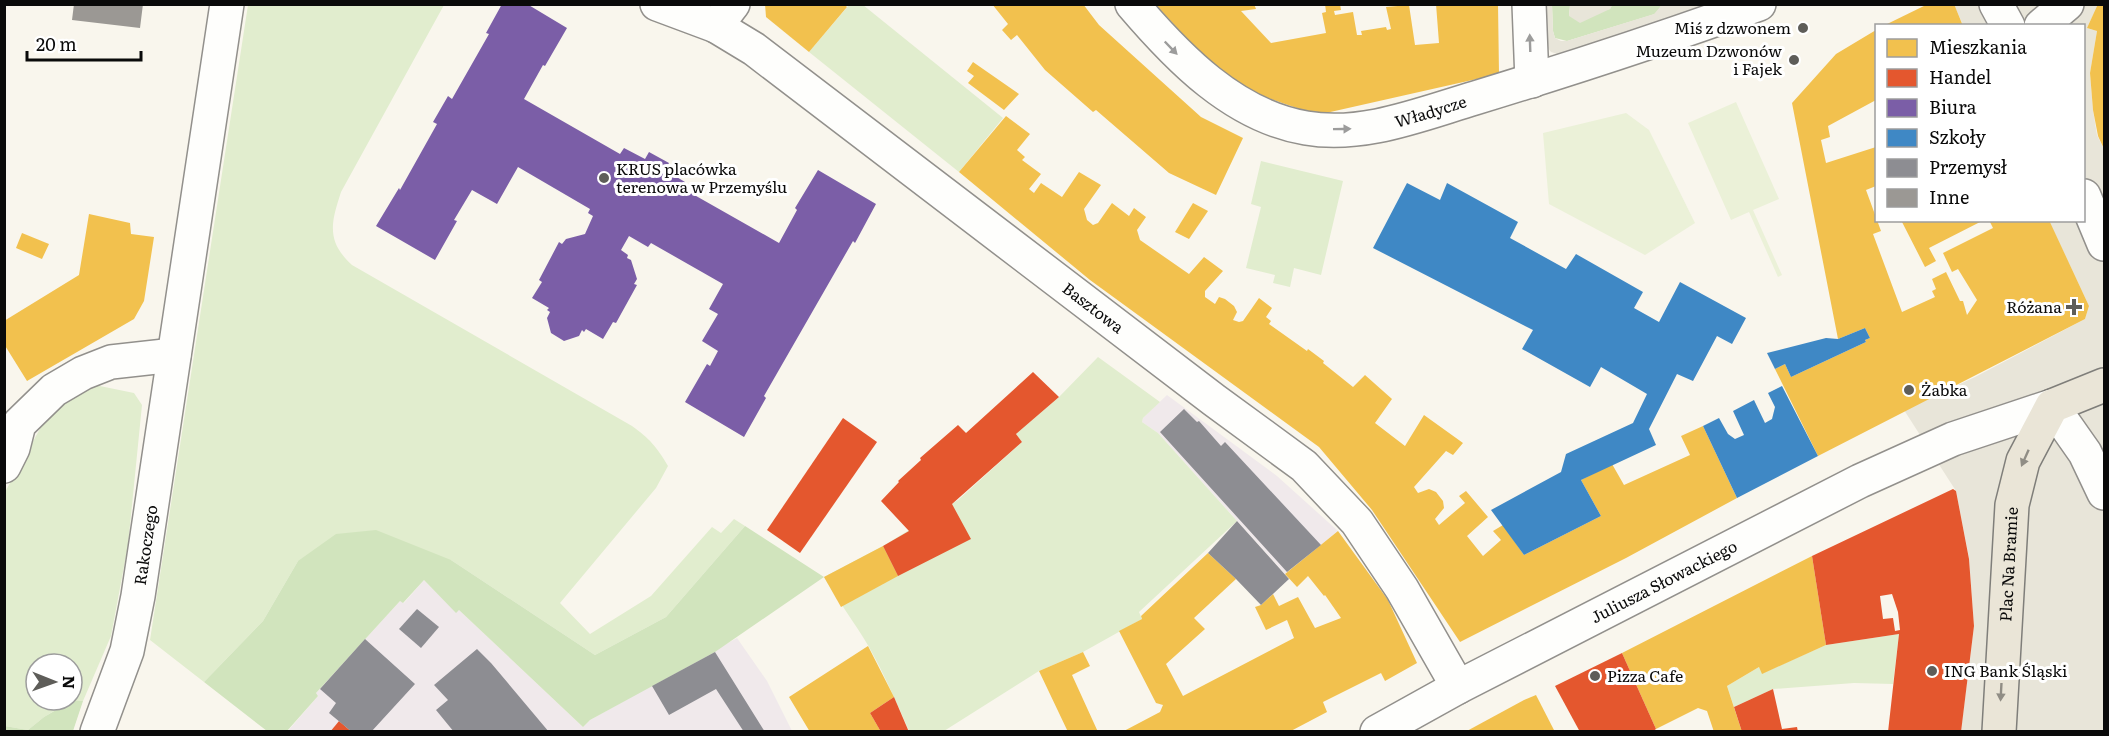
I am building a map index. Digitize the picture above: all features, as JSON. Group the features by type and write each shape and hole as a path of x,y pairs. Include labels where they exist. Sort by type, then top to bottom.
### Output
{"main road":[{"path":"2052,406 2104,385"},
{"name":"Plac Na Bramie","path":"1999,732 2012,505 2023,461 2052,406"}],"street":[{"name":"Rakoczego","path":"97,732 127,651 136,607 227,4"},
{"name":"Basztowa","path":"657,4 725,15 754,49 1304,466 1357,522 1402,589 1458,687"},
{"name":"Władycze","path":"1132,4 1188,65 1226,94 1270,117 1306,128 1337,129 1381,125 1527,82 1590,63 1759,4"},
{"path":"1527,82 1529,4"},
{"path":"1996,4 2006,24"},
{"path":"2043,24 2067,4"},
{"path":"2085,198 2104,244"},
{"path":"4,466 13,448 19,424 54,390 83,373 111,362 174,355"},
{"path":"2052,406 2085,453 2104,493"},
{"name":"Juliusza Słowackiego","path":"1377,732 1458,687 1860,481 1953,439 2052,406"}],"shaded area":[{"path":"1570,4 1612,5 1610,9 1580,23 1569,16"},
{"path":"1539,5 1552,5 1555,38 1567,41 1654,14 1661,6 1658,5 1726,5 1561,55 1551,52 1545,44"},
{"path":"1954,5 2098,5 2087,28 2097,31 2090,73 2097,135 2104,149 2104,731 1961,731 1974,626 1969,558 1956,491 1904,410 1975,377 2085,319 2089,306 2049,222 2085,222 2085,24 1963,24"},
{"path":"1167,395 1277,476 1338,531 1285,574 1158,433 1142,422 1143,418"},
{"path":"424,580 583,727 590,720 737,638 767,681 792,731 287,732 318,696 316,693 400,601 404,603"}],"green space":[{"path":"1658,4 1661,6 1655,14 1567,41 1555,38 1552,5 1570,5 1569,16 1610,9 1612,5"},
{"path":"248,5 444,5 341,192 333,222 334,240 352,265 632,426 652,443 664,459 668,466 656,488 560,603 590,634 651,596 712,527 721,533 734,519 745,526 666,617 595,655 451,560 298,561 263,621 204,682 150,640"},
{"path":"849,5 863,5 1003,118 959,172 809,52"},
{"path":"1736,102 1779,199 1753,210 1782,275 1778,277 1749,212 1731,220 1688,123"},
{"path":"1626,113 1649,130 1695,223 1645,255 1549,204 1543,133"},
{"path":"1261,161 1343,181 1321,275 1294,268 1290,287 1273,283 1275,275 1246,268 1261,207 1251,204"},
{"path":"1098,357 1160,402 1143,418 1142,422 1158,433 1237,521 1139,612 1142,619 1083,652 1039,671 944,731 909,731 869,647 824,577 883,546 958,500 1022,442 1016,434 1059,397"},
{"path":"90,384 134,393 142,405 128,545 111,636 84,699 84,652 24,652 24,712 52,712 28,730 5,726 5,492 47,416"},
{"path":"745,526 824,577 715,652 590,720 583,727 459,610 456,613 424,580 403,603 400,601 316,693 318,696 287,731 267,731 204,682 263,621 298,561 336,534 376,530 451,560 595,655 666,617"},
{"path":"1899,634 1893,684 1854,683 1773,689 1734,707 1727,686 1759,667 1763,673 1826,645"},
{"path":"53,712 79,712 73,731 5,731 5,726 28,730"}],"building: Mieszkania":[{"path":"765,4 844,4 847,7 809,52 766,17"},
{"path":"992,4 1083,4 1099,25 1201,117 1243,138 1216,195 1169,173 1096,110 1093,112 1045,70 1017,35 1011,40 1002,30 1008,24"},
{"path":"1155,4 1254,4 1256,9 1241,11 1271,43 1326,33 1322,13 1326,12 1325,4 1340,4 1341,10 1334,11 1335,15 1353,12 1357,35 1362,35 1361,31 1386,27 1387,30 1391,29 1386,7 1409,5 1415,45 1439,43 1436,4 1498,4 1499,74 1317,115 1256,94 1220,74"},
{"path":"1928,4 1954,4 1962,24 1887,24"},
{"path":"2098,4 2104,4 2104,149 2098,136 2093,110 2090,73 2097,31 2087,28"},
{"path":"1875,31 1875,101 1828,126 1830,137 1821,140 1826,163 1875,147 1875,186 1866,190 1875,215 1875,222 1878,222 1881,231 1873,234 1902,312 1935,297 1932,291 1936,289 1932,279 1946,272 1960,301 1963,301 1967,315 1977,300 1958,269 1952,272 1943,253 1993,228 1990,222 2050,222 2089,306 2085,319 1818,456 1775,369 1785,364 1791,377 1866,342 1865,340 1870,338 1865,328 1838,339 1792,103 1836,54"},
{"path":"973,62 1019,94 1004,110 968,83 974,76 967,71"},
{"path":"1006,116 1030,134 1017,150 1025,157 1022,160 1041,174 1029,189 1034,193 1041,183 1062,197 1079,172 1101,185 1084,209 1087,220 1093,225 1098,223 1112,203 1129,216 1134,208 1146,217 1137,230 1140,240 1189,274 1204,257 1223,271 1205,291 1205,297 1215,304 1219,297 1225,299 1234,306 1237,312 1233,320 1239,322 1243,321 1259,298 1272,308 1266,317 1271,321 1269,324 1324,361 1323,363 1353,387 1365,375 1392,399 1375,423 1405,446 1424,415 1463,443 1453,455 1446,451 1414,487 1418,493 1429,489 1436,492 1443,501 1444,508 1435,519 1439,525 1465,503 1459,496 1466,491 1488,517 1467,536 1483,556 1501,540 1493,531 1503,525 1524,555 1601,516 1581,480 1612,464 1624,485 1690,455 1681,436 1703,426 1737,498 1626,558 1460,642 1372,510 1319,447 1090,280 959,172"},
{"path":"1193,203 1208,211 1189,239 1175,232"},
{"path":"89,214 130,223 131,234 154,237 144,301 134,319 27,381 4,344 4,321 79,275"},
{"path":"1902,222 1980,222 1929,248 1936,261 1925,267"},
{"path":"22,233 49,244 42,259 16,248"},
{"path":"1338,531 1388,600 1417,663 1385,681 1381,673 1323,702 1327,712 1289,732 1122,732 1160,712 1163,705 1156,703 1119,631 1142,619 1141,616 1208,553 1236,579 1194,618 1205,629 1166,664 1183,696 1294,638 1287,620 1266,630 1255,607 1261,605 1273,594 1279,606 1298,597 1315,628 1341,618 1308,576 1297,587 1285,574"},
{"path":"883,546 898,576 841,607 824,577"},
{"path":"1812,556 1826,645 1762,674 1759,667 1727,686 1742,732 1714,732 1707,711 1698,708 1656,729 1622,653"},
{"path":"868,646 894,697 870,713 881,732 810,732 789,697"},
{"path":"1083,652 1090,666 1072,675 1098,732 1068,732 1039,671"},
{"path":"1536,695 1555,732 1465,732 1524,700"}],"building: Handel":[{"path":"1033,372 1059,397 1016,434 1022,442 952,504 971,539 898,576 883,546 909,531 881,501 921,460 920,458 958,425 966,433"},
{"path":"843,418 877,442 800,553 767,530"},
{"path":"1953,489 1956,491 1969,559 1974,626 1961,732 1888,732 1899,634 1826,645 1812,556","holes":["1892,594 1898,612 1900,630 1895,631 1893,618 1883,619 1880,596"]},
{"path":"1622,653 1656,729 1652,732 1580,732 1555,686"},
{"path":"1773,689 1782,729 1797,727 1798,732 1742,732 1734,707"},
{"path":"894,697 909,732 881,732 870,713"},
{"path":"339,721 352,732 330,732"}],"building: Biura":[{"path":"502,4 527,4 567,28 524,99 620,154 624,148 645,159 649,152 669,163 665,170 685,182 682,188 779,243 797,210 795,208 818,170 876,204 764,396 766,398 744,437 685,402 707,364 710,366 718,351 702,341 718,314 709,309 723,284 651,243 648,247 629,236 621,250 631,260 637,279 634,284 637,285 616,323 613,322 603,339 586,329 584,332 582,330 579,336 564,341 551,333 547,318 549,308 532,298 542,282 539,280 559,242 562,244 566,239 585,234 593,216 588,213 590,209 518,167 497,204 472,190 454,220 457,221 435,260 376,226 399,188 400,190 437,124 433,122 448,96 452,99 489,34 486,33"}],"building: Szkoły":[{"path":"1407,183 1440,200 1447,183 1518,222 1510,238 1566,269 1576,254 1643,292 1634,308 1659,322 1680,282 1746,318 1732,344 1717,336 1693,381 1677,374 1649,429 1656,445 1581,480 1601,516 1524,555 1491,510 1561,472 1566,454 1633,423 1647,394 1601,367 1590,387 1522,349 1533,330 1373,248"},
{"path":"1865,328 1870,338 1865,340 1866,342 1791,377 1785,364 1775,369 1767,353 1826,338 1838,339"},
{"path":"1782,386 1818,456 1737,498 1703,426 1719,418 1728,434 1735,439 1744,435 1733,411 1754,400 1765,423 1772,419 1775,407 1768,393"}],"building: Przemysł":[{"path":"1184,409 1197,422 1199,421 1221,446 1225,442 1321,545 1287,572 1160,432"},
{"path":"1237,521 1289,579 1261,605 1208,553"},
{"path":"417,609 439,627 421,648 399,629"},
{"path":"365,639 415,684 371,732 352,732 329,713 336,703 320,689"},
{"path":"477,649 549,732 454,732 436,710 448,700 434,685"},
{"path":"715,652 765,732 744,732 716,689 669,715 652,686"}],"building: Inne":[{"path":"74,4 143,4 140,28 72,20"}],"place":[{"name":"Miś z dzwonem","path":"1803,28"},
{"name":"Muzeum Dzwonów i Fajek","path":"1794,60"},
{"name":"KRUS placówka terenowa w Przemyślu","path":"604,178"},
{"name":"Różana","path":"2074,307"},
{"name":"Żabka","path":"1909,390"},
{"name":"ING Bank Śląski","path":"1932,671"},
{"name":"Pizza Cafe","path":"1595,676"}]}
